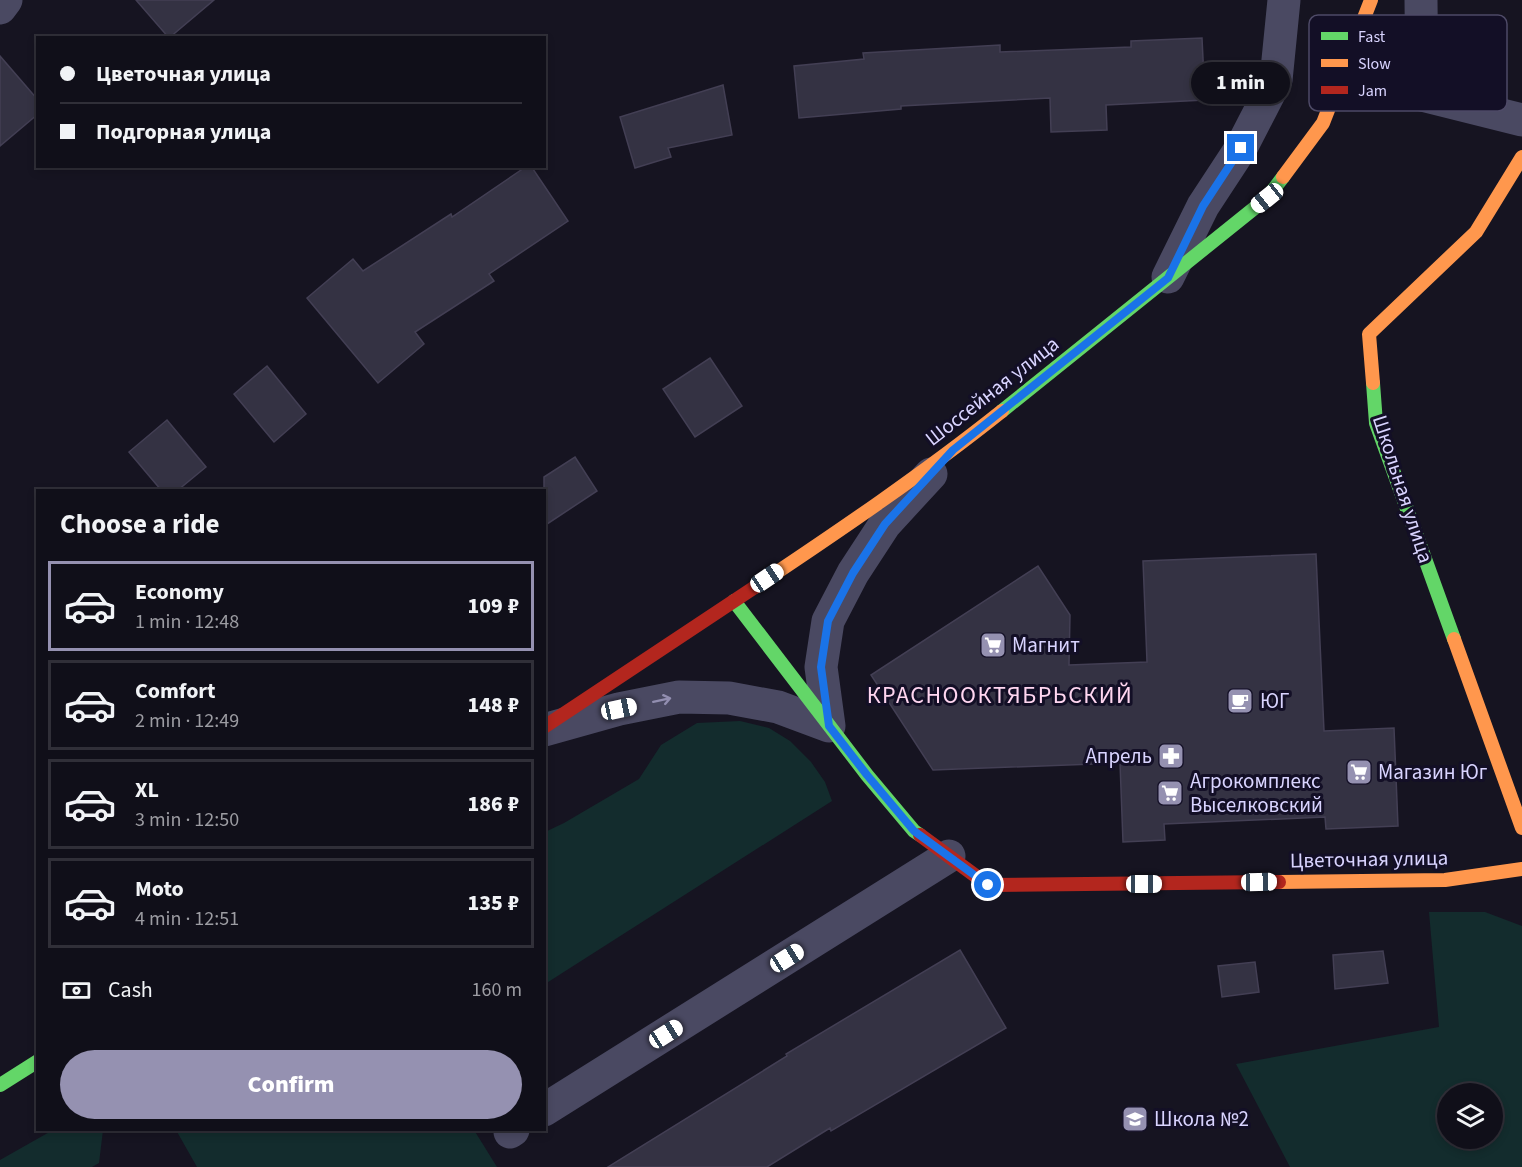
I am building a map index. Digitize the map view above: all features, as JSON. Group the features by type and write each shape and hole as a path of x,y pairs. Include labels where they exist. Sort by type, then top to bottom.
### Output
{"street":[{"path":"0,8 6,0"},
{"path":"1168,278 1203,206 1241,148 1276,80 1284,0"},
{"name":"Шоссейная улица","path":"1365,15 1371,0"},
{"path":"1421,0 1421,15"},
{"name":"Шоссейная улица","path":"546,728 834,534 953,450 1267,198 1323,123 1328,111"},
{"path":"1486,111 1522,120"},
{"name":"Школьная улица","path":"1522,157 1476,232 1369,334 1376,423 1522,828"},
{"path":"546,728 619,709 679,697 729,698 778,707 829,726 821,667 828,621 853,573 885,524 953,450"},
{"name":"Цветочная улица","path":"734,601 867,775 914,831 988,885 1445,880 1522,869"},
{"path":"546,1109 949,856"},
{"path":"0,1085 36,1062"}],"green space":[{"path":"740,721 769,728 790,741 811,762 825,782 832,801 546,983 546,832 639,779 661,745 697,723"},
{"path":"1429,912 1485,912 1522,926 1522,1167 1290,1167 1236,1064 1439,1027"},
{"path":"51,1131 103,1131 99,1163 92,1167 0,1167 0,1160"},
{"path":"177,1131 475,1131 497,1167 197,1167"}],"building":[{"path":"136,0 214,0 171,36 167,36"},
{"path":"1202,38 1205,100 1106,105 1107,130 1051,132 1050,98 901,106 901,109 799,118 794,66 864,59 863,53 1000,45 1000,52 1131,47 1131,41"},
{"path":"0,56 36,98 36,116 0,146"},
{"path":"723,85 732,135 668,148 671,157 635,168 620,117"},
{"path":"524,168 532,168 568,221 489,274 494,281 415,332 424,344 378,383 307,298 353,259 363,271 451,214 452,217"},
{"path":"710,358 742,406 695,437 663,389"},
{"path":"267,366 306,414 274,442 234,394"},
{"path":"167,420 206,467 179,489 160,489 129,452"},
{"path":"575,457 597,491 546,525 544,477"},
{"path":"1316,554 1324,731 1394,728 1398,826 1326,829 1325,817 1164,824 1165,840 1123,842 1120,763 933,770 871,675 1038,566 1070,615 1069,665 1147,662 1143,561"},
{"path":"960,950 1006,1028 831,1131 830,1128 767,1167 608,1167 787,1056 786,1054"},
{"path":"1383,951 1388,983 1335,989 1333,955"},
{"path":"1255,962 1259,992 1222,997 1218,966"}],"traffic: fast":[{"path":"1002,411 1267,198 1283,177"},
{"path":"1373,383 1376,423 1454,639"},
{"path":"734,601 867,775 914,831 920,835"},
{"path":"0,1085 36,1062"}],"traffic: slow":[{"path":"1365,15 1371,0"},
{"path":"1283,177 1323,123 1328,111"},
{"path":"1373,383 1369,334 1476,232 1522,157"},
{"path":"755,587 911,480 1002,411"},
{"path":"1454,639 1522,828"},
{"path":"1279,882 1445,880 1522,869"}],"traffic: jam":[{"path":"546,726 755,587"},
{"path":"920,835 988,885 1279,882"}],"place":[{"name":"Магнит","path":"993,645"},
{"name":"ЮГ","path":"1240,701"},
{"name":"Апрель","path":"1171,756"},
{"name":"Магазин Юг","path":"1359,772"},
{"name":"Агрокомплекс Выселковский","path":"1170,793"},
{"name":"Школа №2","path":"1135,1119"}],"district":[{"name":"КРАСНООКТЯБРЬСКИЙ","path":"1000,695"}],"route":[{"path":"988,885 914,831 829,726 821,667 828,621 853,573 885,524 953,450 1168,278 1203,206 1241,148"}]}
